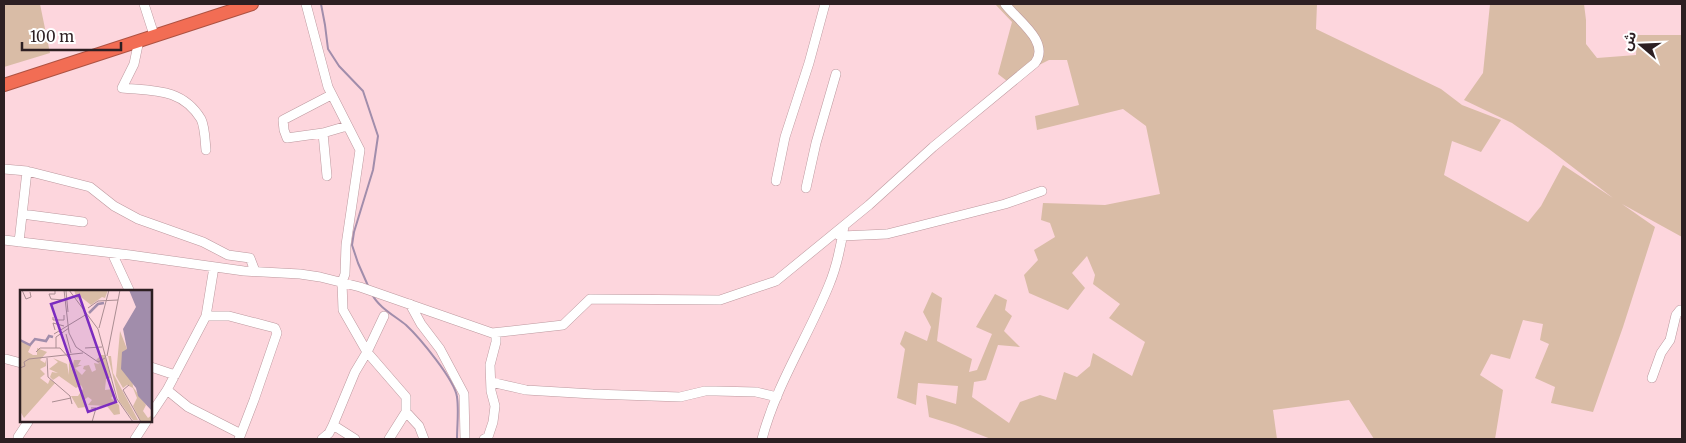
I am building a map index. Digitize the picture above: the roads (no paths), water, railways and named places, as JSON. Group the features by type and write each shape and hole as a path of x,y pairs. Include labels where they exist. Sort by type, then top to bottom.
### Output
{"highway":[{"path":"4,85 139,40 153,31 227,4"},
{"path":"4,77 153,31 252,4"}],"street":[{"path":"144,4 153,31"},
{"path":"306,4 328,87 360,150 346,244 345,274 342,282 343,310 367,352 406,397 406,412 389,439"},
{"path":"776,181 785,136 809,63 825,4"},
{"path":"4,240 214,267 300,274 342,282 492,333 563,325 590,299 720,300 776,281 838,235 844,226 933,147 1038,59 1039,49 1036,40 1005,4"},
{"path":"139,40 134,64 122,88 174,94 184,100 201,120 206,150"},
{"path":"806,188 816,142 836,74"},
{"path":"332,95 283,120 287,138 323,133 347,126"},
{"path":"323,133 327,176"},
{"path":"4,169 28,170 90,187 114,206 138,220 203,242 228,255 250,258 254,271"},
{"path":"19,242 28,170"},
{"path":"838,235 887,234 907,230 1005,204 1042,191"},
{"path":"22,214 84,222"},
{"path":"762,439 769,415 829,285 838,235"},
{"path":"112,253 129,290"},
{"path":"152,412 167,390 206,316 214,267"},
{"path":"410,304 440,349 464,394 465,439"},
{"path":"1652,378 1661,352 1670,340 1676,315 1682,310"},
{"path":"167,390 188,408 240,436 277,333 274,328 229,316 206,316"},
{"path":"322,439 328,433 355,372 384,316"},
{"path":"484,439 488,437 493,422 495,406 491,392 490,365 496,342 496,332"},
{"path":"6,359 20,363"},
{"path":"152,368 175,375"},
{"path":"491,382 526,390 593,394 680,397 705,391 724,391 756,392 777,397"},
{"path":"406,412 419,426 423,439"},
{"path":"18,437 27,423"},
{"path":"135,439 145,423"},
{"path":"332,425 355,439"}],"waterway":[{"path":"321,4 328,49 339,66 363,91 378,136 373,170 354,232 352,245 369,288"},
{"path":"372,294 382,307 406,325 419,339 450,380 457,397 457,439"}]}
